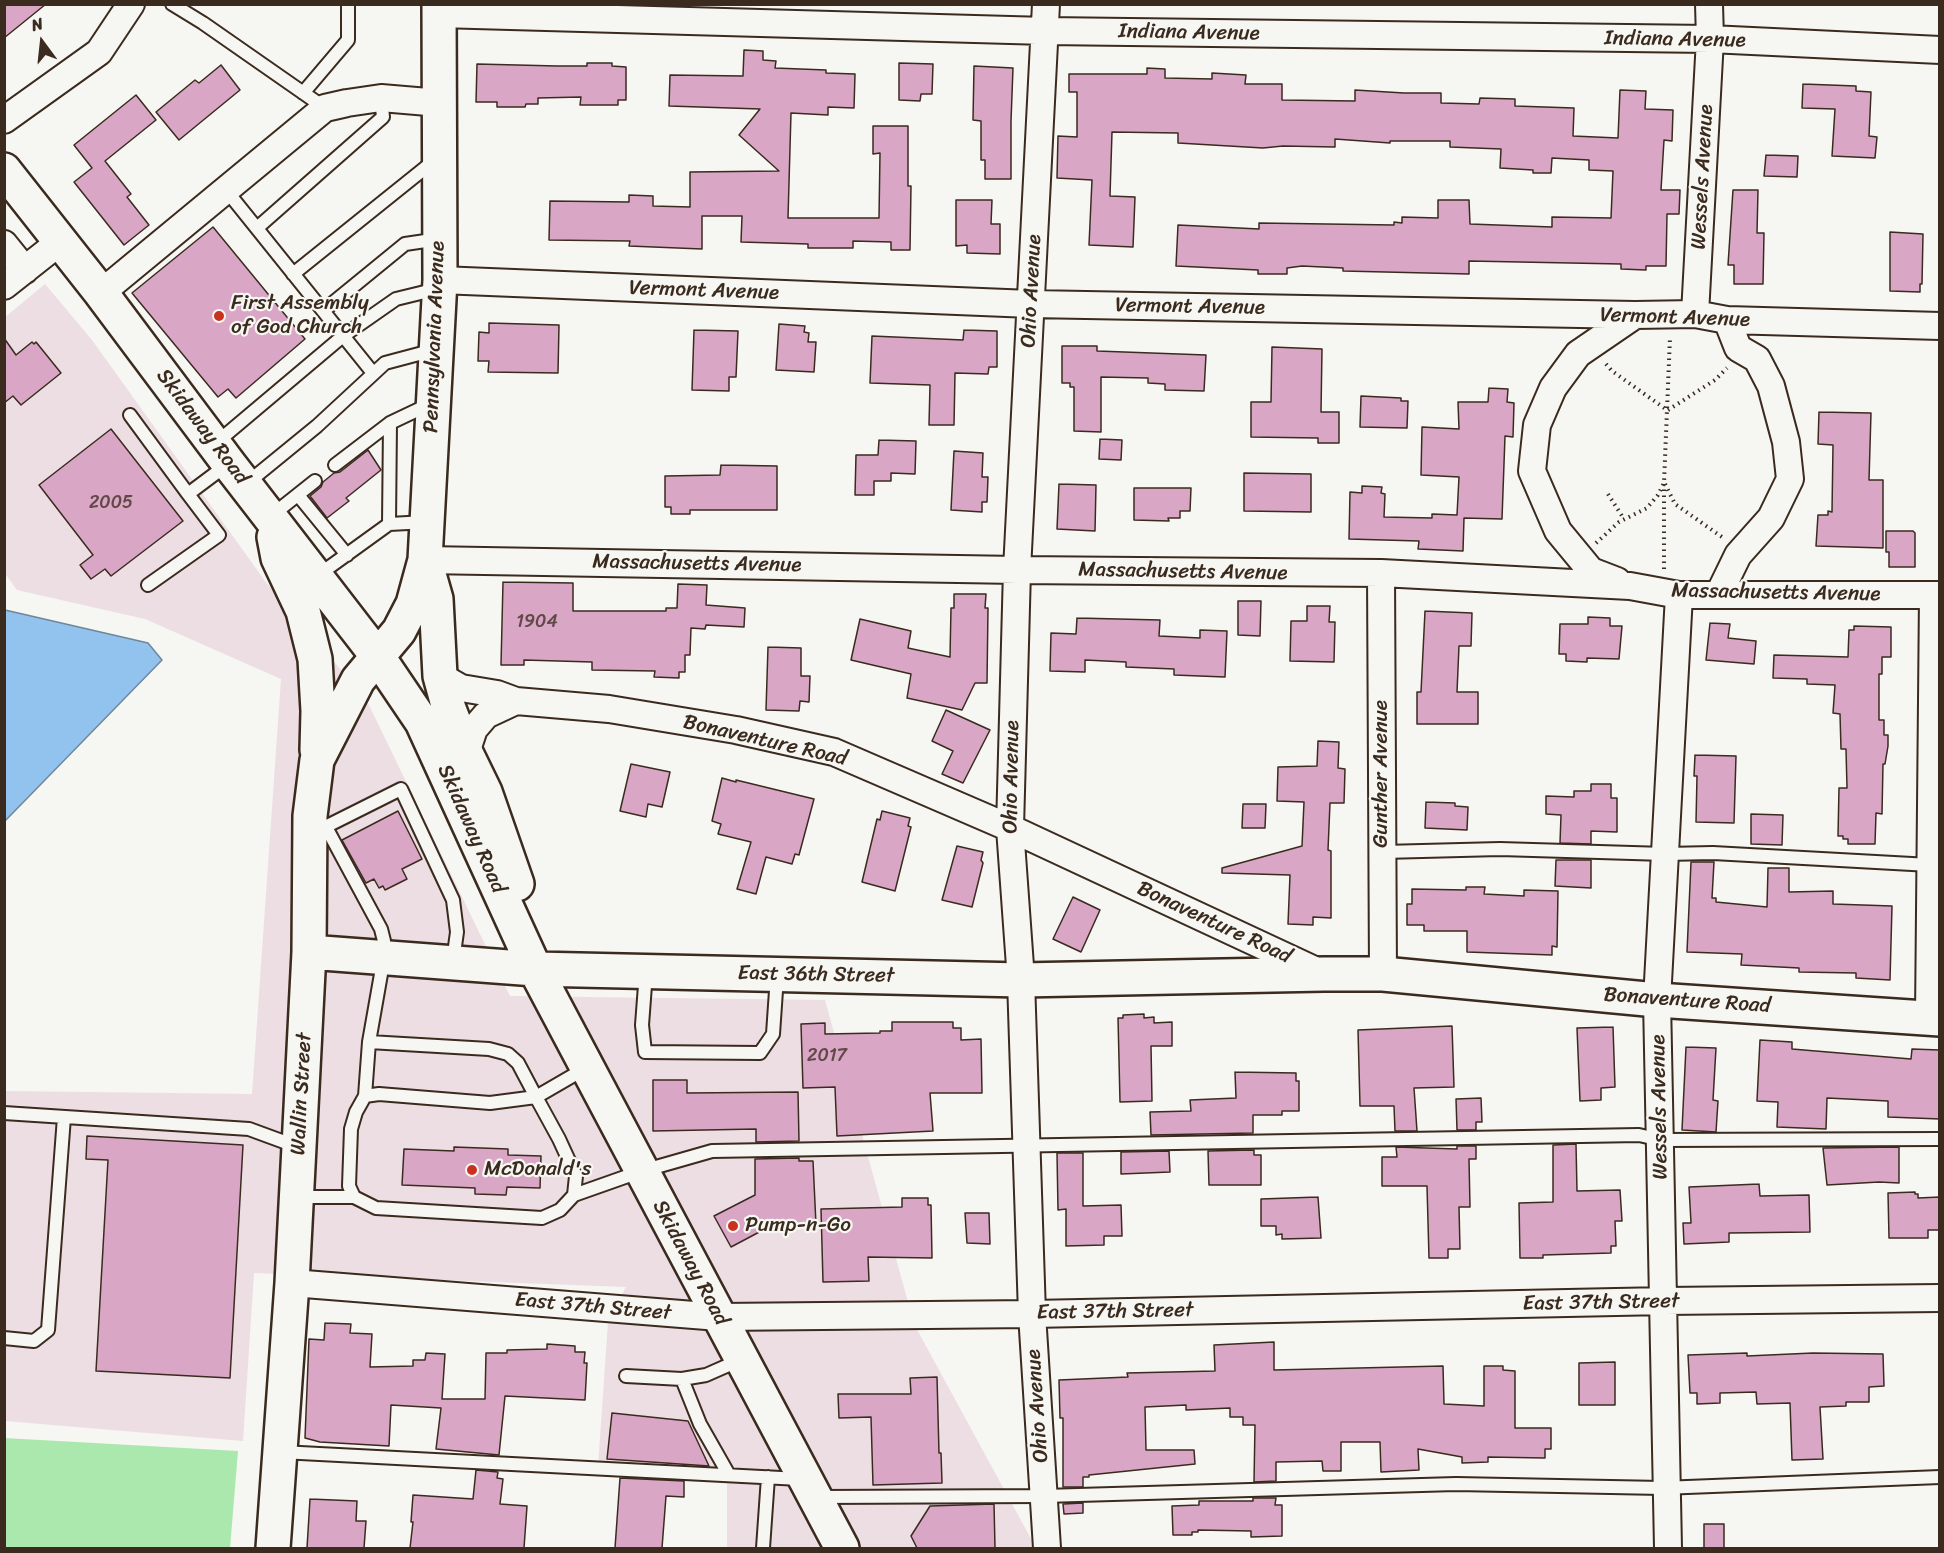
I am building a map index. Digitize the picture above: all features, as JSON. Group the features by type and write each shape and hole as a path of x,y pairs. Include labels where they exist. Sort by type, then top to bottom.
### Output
{"main road":[{"name":"Pennsylvania Avenue","path":"378,657 399,631 413,604 425,560 439,284 439,9"},
{"name":"Skidaway Road","path":"4,171 101,293 378,657 422,722 535,969 842,1548"},
{"path":"270,517 278,558 303,611 315,659 318,711 317,760"},
{"path":"425,560 436,599 440,676 449,709 466,753 485,792 521,894 517,930"},
{"name":"Wallin Street","path":"273,1548 292,1283 309,952 318,831 317,760 358,680 378,657"},
{"name":"East 36th Street","path":"309,952 535,969 1021,980 1324,974"},
{"name":"Bonaventure Road","path":"1324,974 1383,974 1657,1000 1934,1018"}],"street":[{"path":"4,120 99,52 131,4"},
{"name":"Ohio Avenue","path":"1046,4 1017,570 1010,828 1021,980 1032,1314 1047,1548"},
{"name":"Wessels Avenue","path":"1683,314 1710,39 1708,4"},
{"name":"Indiana Avenue","path":"439,9 1046,32 1710,39 1940,50"},
{"path":"101,293 325,108 381,98 440,103"},
{"path":"4,286 60,241"},
{"path":"4,244 25,270"},
{"name":"Vermont Avenue","path":"439,284 1031,304 1683,314 1727,320 1940,326"},
{"path":"1630,586 1592,571 1580,557 1558,531 1532,471 1537,425 1553,388 1578,354 1635,315"},
{"path":"1719,594 1738,555 1771,518 1790,479 1786,442 1771,386 1757,358 1738,348 1727,320"},
{"name":"Massachusetts Avenue","path":"425,560 1017,570 1381,573 1630,586 1671,593 1936,595"},
{"name":"Gunther Avenue","path":"1381,573 1383,974"},
{"name":"Wessels Avenue","path":"1668,1548 1665,1301 1657,1000 1665,854 1671,593"},
{"path":"1934,1018 1930,864 1936,595"},
{"name":"Bonaventure Road","path":"440,676 461,688 497,694 516,701 609,709 736,730 834,752 1010,828 1324,974"},
{"name":"Bonaventure Road","path":"466,753 474,729 486,715 516,701"},
{"name":"East 37th Street","path":"292,1283 719,1317 1032,1314 1665,1301 1940,1298"}],"lane":[{"path":"172,4 203,22 325,108"},
{"path":"303,93 348,40 348,4"},
{"path":"256,228 383,117 381,98"},
{"path":"293,274 439,157"},
{"path":"226,190 373,373"},
{"path":"322,311 405,244 440,238"},
{"path":"230,464 343,336 396,299 439,284"},
{"path":"188,494 230,464 316,426 385,363 436,349"},
{"path":"335,465 390,423 433,402"},
{"path":"130,415 219,535 148,585"},
{"path":"389,524 390,423"},
{"path":"270,517 315,481"},
{"path":"298,495 346,555"},
{"path":"316,577 389,524 427,522"},
{"path":"354,1197 349,1186 351,1129 356,1112 365,1096 369,1042 384,957 381,929 318,831 401,789 453,900 457,932 453,963"},
{"path":"1383,852 1500,849 1665,854 1713,853 1930,864"},
{"path":"646,971 642,1025 645,1052 760,1053 773,1034 778,974"},
{"path":"369,1042 489,1049 508,1054 518,1063 559,1139 576,1176 574,1195"},
{"path":"365,1096 380,1094 490,1103 536,1097 587,1067"},
{"path":"4,1113 249,1130 299,1147"},
{"path":"4,1338 34,1341 48,1330 64,1117"},
{"path":"296,1197 354,1197 376,1208 542,1218 560,1210 574,1195 642,1171 712,1151 1639,1135 1661,1140 1940,1139"},
{"path":"626,1376 681,1379 706,1375 741,1359"},
{"path":"681,1379 700,1424 729,1475"},
{"path":"280,1452 768,1477 810,1488 1044,1496 1456,1484 1662,1488 1667,1486 1940,1477"},
{"path":"763,1548 768,1477"}],"path":[{"path":"1671,593 1665,483 1667,410 1683,314"},
{"path":"1589,347 1612,372 1667,410"},
{"path":"1667,410 1715,381 1730,365 1738,348"},
{"path":"1665,483 1675,504 1726,540 1738,555"},
{"path":"1580,557 1624,519 1647,507 1665,483"},
{"path":"1608,494 1624,519"}],"shaded area":[{"path":"45,284 92,340 265,581 366,699 510,996 825,1000 914,1324 1036,1548 727,1548 727,1478 598,1467 608,1322 626,1287 254,1273 243,1441 5,1421 5,1091 252,1094 281,679 145,619 17,590 4,572 4,318"}],"green space":[{"path":"4,1438 238,1451 230,1548 5,1548"}],"water":[{"path":"5,610 148,643 162,660 5,821"}],"building":[{"path":"4,4 46,4 4,38"},
{"path":"744,50 763,51 763,60 776,61 775,68 826,70 826,73 855,74 854,108 828,107 828,115 791,113 788,218 879,218 880,153 873,154 873,126 908,126 908,186 911,186 910,250 891,250 891,242 853,241 853,248 808,248 808,244 741,242 742,216 702,216 702,249 629,246 630,241 549,240 550,201 629,202 629,195 653,196 653,206 690,207 690,172 779,171 739,135 760,109 669,106 670,75 743,76"},
{"path":"587,63 612,63 612,66 626,67 626,100 618,100 618,105 580,105 581,97 538,98 538,104 526,104 525,107 497,107 497,102 476,102 477,64 587,66"},
{"path":"899,63 933,64 932,94 921,94 920,101 899,100"},
{"path":"221,65 240,90 179,140 156,112 195,80 199,83"},
{"path":"974,66 1013,68 1011,179 985,179 985,160 981,160 981,121 973,120"},
{"path":"1147,68 1165,69 1165,78 1212,79 1212,73 1246,75 1245,84 1282,84 1282,100 1355,101 1355,90 1441,93 1441,103 1479,104 1480,98 1515,99 1515,106 1574,108 1573,136 1618,138 1620,90 1646,91 1645,109 1673,110 1672,141 1664,140 1661,190 1680,190 1679,214 1667,214 1666,266 1646,266 1646,270 1621,269 1621,264 1469,261 1469,274 1343,271 1343,268 1302,266 1287,268 1287,274 1258,274 1258,270 1176,266 1178,225 1259,229 1259,223 1394,225 1394,222 1402,223 1402,217 1438,218 1438,200 1469,200 1470,224 1552,227 1552,217 1611,218 1613,171 1589,170 1589,160 1552,158 1551,173 1500,168 1501,149 1450,147 1450,141 1390,141 1390,143 1335,139 1335,147 1263,148 1178,143 1178,133 1112,132 1110,196 1135,197 1133,247 1089,245 1092,180 1057,178 1058,136 1077,137 1077,92 1069,92 1069,74 1147,74"},
{"path":"1803,84 1856,86 1856,91 1871,92 1869,136 1877,137 1875,158 1832,156 1835,109 1802,108"},
{"path":"136,95 156,120 105,161 131,194 127,197 149,225 124,245 74,182 92,168 74,145"},
{"path":"1766,155 1798,156 1797,177 1764,176"},
{"path":"1733,190 1758,190 1757,233 1764,233 1763,284 1734,284 1734,265 1728,265"},
{"path":"956,200 992,200 991,224 1000,224 1000,254 967,253 967,245 956,246"},
{"name":"First Assembly of God Church","path":"213,227 305,339 236,398 228,389 218,397 132,293"},
{"path":"1890,232 1923,234 1920,292 1890,291"},
{"path":"489,323 559,325 558,373 488,372 489,361 478,361 479,332 489,333"},
{"path":"779,324 805,326 804,332 809,333 808,342 816,342 814,372 776,370"},
{"path":"694,330 738,331 736,377 729,377 729,391 692,390"},
{"path":"964,330 997,331 997,367 989,367 988,374 955,373 954,425 929,425 930,385 870,383 872,336 963,340"},
{"path":"4,338 16,355 32,342 34,344 36,342 61,373 21,405 13,396 4,403"},
{"path":"1062,346 1097,346 1097,351 1206,355 1204,391 1165,390 1165,384 1148,383 1148,378 1101,377 1101,432 1074,431 1074,387 1070,387 1070,383 1062,383"},
{"path":"1272,347 1322,349 1321,412 1339,412 1339,443 1318,443 1318,438 1251,437 1251,402 1271,402"},
{"path":"1489,388 1508,389 1507,402 1514,403 1513,437 1505,436 1502,519 1464,518 1463,551 1418,549 1419,541 1349,539 1350,492 1362,493 1362,486 1382,487 1381,493 1385,494 1384,517 1432,518 1432,514 1457,515 1459,477 1421,475 1422,427 1459,429 1458,402 1488,402"},
{"path":"1361,396 1401,398 1401,401 1408,401 1407,428 1360,427"},
{"path":"1819,412 1871,413 1869,480 1883,480 1883,548 1816,546 1818,515 1828,515 1828,511 1832,512 1833,445 1818,444"},
{"path":"111,429 183,521 111,576 105,569 91,579 80,565 93,555 39,485"},
{"path":"1100,439 1122,440 1121,460 1099,459"},
{"path":"879,440 916,441 915,474 891,473 891,481 874,481 874,495 855,495 856,455 878,455"},
{"path":"368,450 381,470 346,498 349,501 327,518 310,496 334,473 340,472"},
{"path":"954,451 983,453 982,477 988,477 987,502 982,502 982,512 951,510"},
{"path":"721,465 777,466 777,510 690,510 690,514 671,514 671,507 665,507 665,476 720,475"},
{"path":"1244,473 1311,474 1311,512 1244,511"},
{"path":"1059,484 1096,485 1095,531 1057,529"},
{"path":"1134,488 1191,488 1190,511 1180,511 1180,518 1168,518 1169,521 1134,520"},
{"path":"1886,531 1913,531 1915,533 1915,567 1889,567"},
{"path":"503,582 573,583 573,611 666,611 666,608 677,608 678,584 707,585 706,605 745,608 744,627 706,625 705,629 691,628 690,655 685,655 685,672 679,672 679,678 654,677 655,671 592,670 592,662 524,660 524,665 501,665"},
{"path":"954,594 986,594 985,608 988,608 987,683 975,683 962,710 907,698 911,674 851,660 860,619 911,631 908,648 950,657 951,608 954,608"},
{"path":"1238,601 1261,601 1260,636 1238,635"},
{"path":"1307,606 1330,606 1329,622 1335,622 1334,662 1290,661 1291,621 1307,621"},
{"path":"1425,611 1472,613 1471,646 1459,646 1457,692 1478,692 1478,724 1417,724 1417,692 1421,692"},
{"path":"1588,617 1610,618 1610,626 1622,626 1619,659 1587,658 1587,662 1566,661 1566,654 1559,654 1560,624 1588,624"},
{"path":"1077,618 1160,620 1159,636 1200,638 1200,630 1227,631 1225,677 1174,675 1174,669 1126,667 1126,662 1085,660 1085,672 1050,671 1051,633 1076,634"},
{"path":"1710,623 1730,624 1728,638 1756,641 1754,664 1706,660"},
{"path":"1854,626 1891,627 1891,657 1882,657 1882,674 1879,674 1879,720 1884,720 1884,735 1888,735 1888,746 1885,764 1883,764 1882,814 1876,813 1875,844 1848,844 1848,839 1838,836 1839,788 1847,788 1846,749 1841,749 1840,714 1833,713 1835,685 1807,684 1807,679 1773,678 1774,655 1848,657 1849,630 1854,630"},
{"path":"768,647 801,648 801,676 810,676 809,702 800,701 799,711 766,710"},
{"path":"946,710 990,730 963,783 942,774 953,751 932,741"},
{"path":"1318,741 1339,742 1338,768 1345,769 1344,803 1330,803 1328,850 1331,851 1331,918 1313,917 1313,925 1288,924 1290,875 1222,873 1222,868 1302,846 1304,802 1277,801 1278,767 1317,766"},
{"path":"1695,755 1736,756 1734,823 1696,822"},
{"path":"631,764 670,772 662,807 648,804 646,817 620,811"},
{"path":"722,778 814,799 799,855 795,854 792,864 766,857 756,894 737,889 751,842 718,834 721,824 712,821"},
{"path":"1591,784 1611,784 1611,798 1617,798 1617,832 1591,831 1591,844 1560,843 1561,815 1546,814 1546,796 1574,797 1574,791 1591,791"},
{"path":"1426,802 1455,803 1455,806 1468,807 1467,830 1425,828"},
{"path":"1243,804 1266,804 1265,828 1242,828"},
{"path":"398,811 422,859 402,869 407,879 385,890 383,886 379,888 374,879 366,883 342,840"},
{"path":"882,811 910,818 908,826 911,827 895,891 862,882 877,819 880,820"},
{"path":"1751,814 1783,815 1782,845 1751,844"},
{"path":"957,846 983,852 981,860 983,863 972,907 942,900"},
{"path":"1556,860 1591,860 1591,888 1555,886"},
{"path":"1691,862 1714,862 1712,898 1716,898 1716,902 1767,907 1768,868 1789,868 1789,892 1833,891 1833,904 1892,906 1890,980 1856,978 1856,973 1799,972 1799,968 1741,965 1742,954 1687,952"},
{"path":"1466,887 1485,887 1484,894 1524,896 1524,890 1558,891 1557,947 1552,946 1552,955 1467,952 1467,931 1424,931 1424,925 1407,925 1407,904 1412,904 1412,889 1466,890"},
{"path":"1073,897 1100,910 1081,952 1053,939"},
{"path":"1144,1014 1144,1018 1154,1017 1154,1023 1172,1022 1172,1046 1151,1046 1152,1101 1120,1102 1118,1018 1123,1018 1123,1015"},
{"path":"892,1022 953,1022 953,1028 961,1028 961,1040 981,1039 982,1093 930,1093 933,1131 837,1136 835,1087 803,1088 801,1024 825,1023 825,1034 880,1033 880,1031 892,1031"},
{"path":"1452,1026 1454,1087 1414,1088 1417,1131 1395,1131 1394,1106 1360,1106 1358,1030"},
{"path":"1613,1027 1615,1087 1601,1088 1601,1100 1580,1101 1577,1028"},
{"path":"1760,1040 1792,1042 1792,1049 1911,1059 1912,1049 1940,1050 1940,1119 1888,1117 1888,1101 1827,1098 1826,1129 1777,1127 1778,1102 1757,1101"},
{"path":"1686,1047 1716,1048 1713,1100 1718,1101 1716,1132 1682,1130"},
{"path":"1235,1072 1296,1073 1296,1081 1299,1081 1299,1111 1282,1111 1282,1115 1253,1115 1253,1133 1151,1135 1150,1112 1191,1111 1190,1100 1236,1098"},
{"path":"653,1080 687,1080 687,1093 798,1092 799,1141 756,1142 756,1129 653,1131"},
{"path":"1481,1098 1482,1122 1476,1122 1476,1130 1457,1130 1456,1099"},
{"path":"87,1136 243,1145 230,1378 96,1371 108,1160 86,1159"},
{"path":"1576,1144 1577,1191 1620,1190 1622,1221 1615,1221 1616,1246 1611,1246 1611,1253 1520,1258 1519,1203 1553,1202 1553,1145"},
{"path":"1457,1146 1476,1146 1476,1159 1469,1159 1470,1207 1459,1207 1460,1249 1448,1249 1448,1258 1429,1258 1427,1186 1382,1186 1382,1157 1397,1157 1396,1147 1457,1149"},
{"name":"McDonald's","path":"454,1147 508,1149 508,1155 541,1156 540,1188 507,1187 506,1195 475,1194 475,1188 402,1185 404,1149 454,1151"},
{"path":"1899,1147 1899,1183 1827,1185 1823,1148"},
{"path":"1254,1150 1254,1155 1261,1155 1261,1185 1209,1185 1208,1151"},
{"path":"1169,1151 1170,1172 1121,1174 1121,1152"},
{"path":"1057,1153 1083,1153 1083,1206 1121,1205 1122,1236 1104,1236 1104,1245 1066,1246 1066,1209 1058,1210"},
{"path":"799,1158 799,1161 813,1161 816,1225 765,1229 731,1247 714,1216 755,1195 755,1159"},
{"path":"1759,1184 1760,1196 1809,1195 1810,1232 1729,1233 1729,1242 1684,1244 1683,1223 1691,1223 1689,1187"},
{"path":"1915,1192 1918,1198 1940,1197 1940,1230 1928,1230 1928,1238 1889,1238 1888,1193"},
{"path":"1318,1197 1321,1238 1282,1239 1282,1234 1276,1235 1276,1226 1261,1226 1261,1199"},
{"path":"902,1198 928,1198 928,1205 931,1205 932,1258 868,1257 869,1281 823,1282 821,1209 902,1207"},
{"path":"965,1213 989,1213 990,1244 967,1243"},
{"path":"325,1323 351,1324 350,1333 372,1334 370,1367 413,1366 413,1360 425,1360 426,1353 445,1354 442,1399 485,1399 486,1353 547,1349 547,1344 575,1346 575,1352 585,1352 584,1363 587,1363 585,1400 505,1396 499,1455 436,1449 441,1408 391,1405 389,1446 320,1442 305,1438 309,1339 324,1340"},
{"path":"1274,1342 1274,1370 1443,1366 1444,1404 1484,1406 1484,1366 1503,1366 1503,1370 1515,1371 1515,1428 1551,1428 1551,1449 1545,1449 1545,1458 1488,1457 1488,1462 1462,1463 1462,1457 1418,1449 1419,1470 1381,1472 1380,1442 1341,1442 1341,1471 1323,1471 1322,1461 1276,1462 1276,1481 1254,1482 1255,1425 1243,1425 1243,1417 1230,1417 1230,1408 1186,1410 1186,1405 1145,1407 1146,1450 1194,1450 1195,1464 1089,1475 1089,1477 1083,1477 1083,1487 1063,1487 1063,1418 1060,1418 1059,1380 1128,1377 1127,1373 1215,1371 1214,1345"},
{"path":"1747,1353 1747,1356 1813,1353 1883,1354 1884,1386 1869,1387 1869,1402 1846,1402 1846,1406 1820,1407 1823,1459 1792,1460 1790,1403 1757,1404 1756,1392 1720,1393 1720,1403 1697,1404 1697,1393 1690,1393 1688,1355"},
{"path":"1615,1362 1615,1405 1579,1405 1579,1363"},
{"path":"937,1377 942,1483 873,1485 871,1417 839,1418 838,1394 911,1394 910,1378"},
{"path":"612,1413 688,1421 709,1466 607,1459"},
{"path":"476,1470 498,1472 497,1478 503,1479 500,1504 527,1506 524,1548 410,1548 413,1495 473,1499"},
{"path":"620,1478 684,1481 684,1497 666,1496 662,1548 615,1548"},
{"path":"1253,1498 1276,1498 1275,1505 1282,1505 1282,1536 1251,1537 1251,1531 1198,1530 1198,1532 1192,1532 1192,1535 1173,1535 1172,1506 1199,1505 1199,1501 1253,1501"},
{"path":"310,1499 357,1501 356,1521 366,1521 364,1548 307,1548"},
{"path":"1083,1503 1083,1513 1064,1514 1063,1504"},
{"path":"994,1504 995,1548 917,1548 911,1536 930,1506"},
{"path":"1704,1524 1724,1524 1724,1548 1704,1548"}],"place":[{"name":"First Assembly of God Church","path":"219,316"},
{"name":"McDonald's","path":"472,1170"},
{"name":"Pump-n-Go","path":"733,1226"}]}
